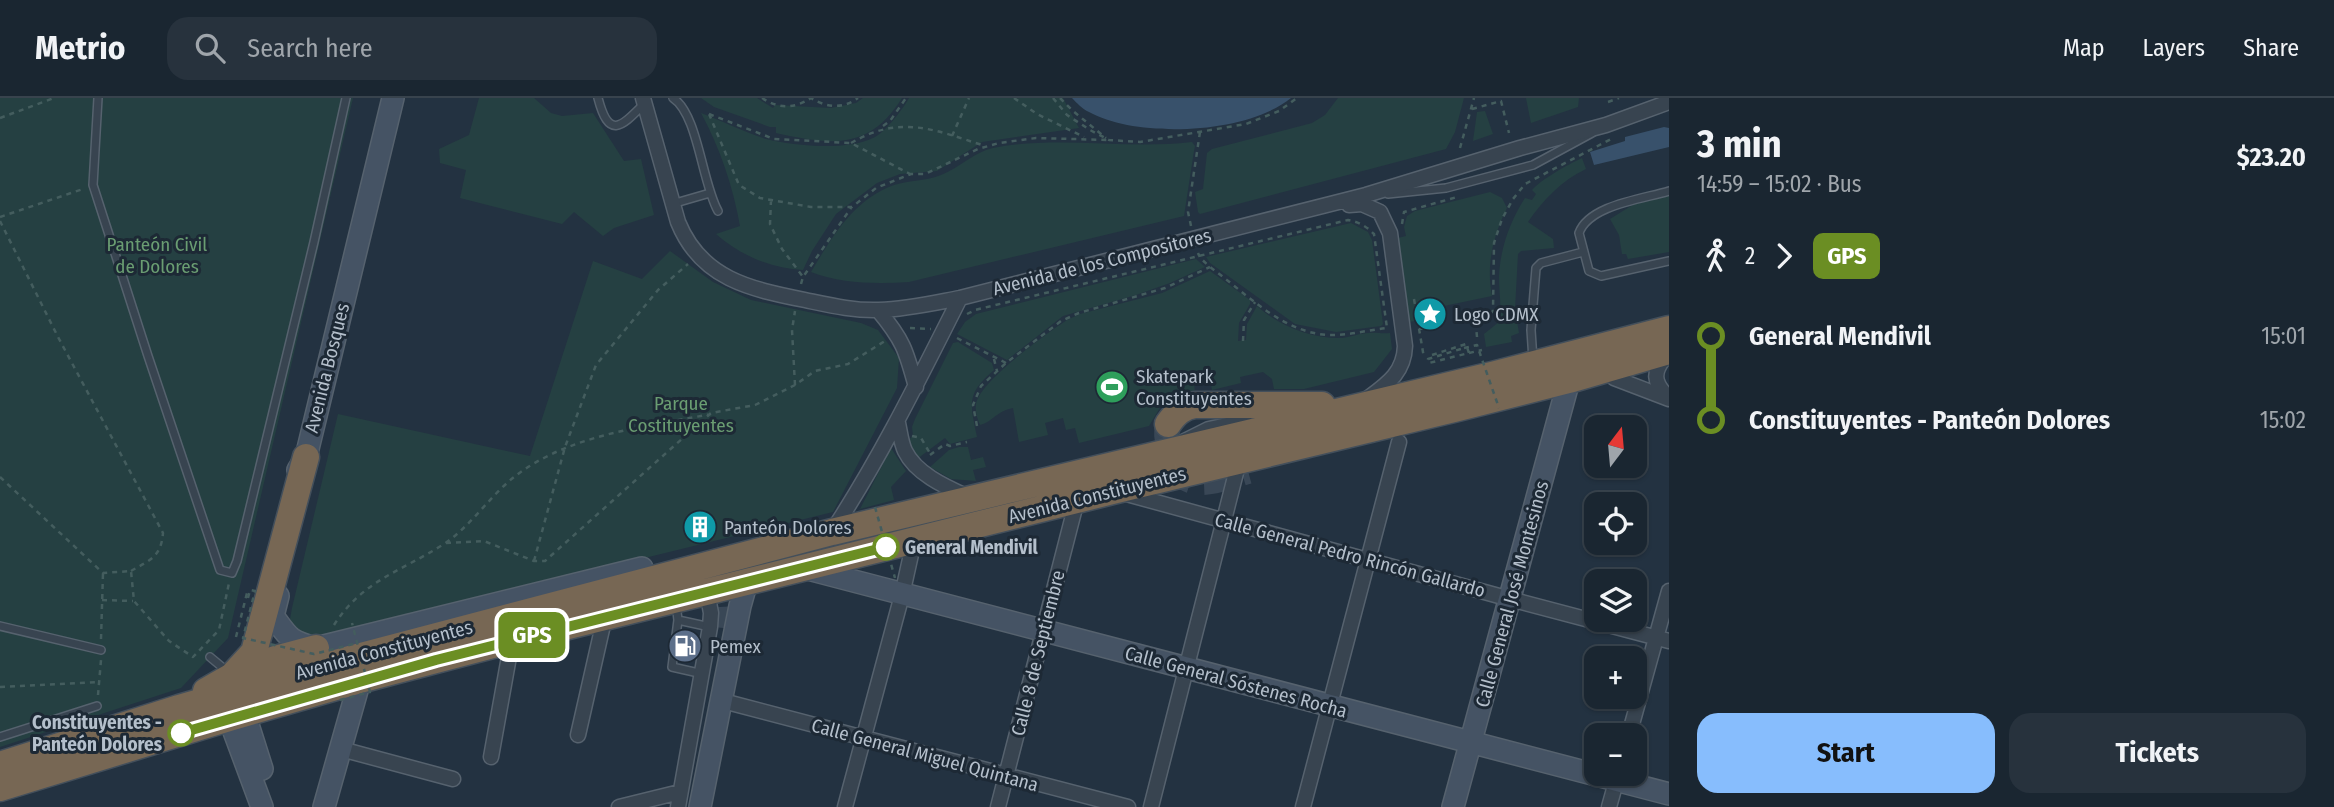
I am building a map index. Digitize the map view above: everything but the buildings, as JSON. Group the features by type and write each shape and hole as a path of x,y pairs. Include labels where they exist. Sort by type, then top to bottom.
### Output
{"highway":[{"name":"Avenida Constituyentes","path":"237,683 318,649 1159,455 1292,419 1355,407 1669,329"},
{"name":"Avenida Constituyentes","path":"0,788 239,723 360,680 512,640 605,616 676,610 707,592 747,581 1454,409 1669,351"},
{"path":"1168,424 1187,406 1195,405 1355,407"},
{"path":"1288,460 1414,429 1431,423 1454,409"},
{"path":"237,683 257,643 306,457"},
{"path":"273,616 267,642 275,659 293,668 318,649"},
{"path":"0,765 179,708 237,683 275,659"}],"street":[{"name":"Avenida Bosques","path":"250,632 272,538 289,483 306,457 393,98"},
{"name":"Avenida de los Compositores","path":"644,101 672,204 684,237 697,256 723,276 748,286 842,307 877,310 906,308 960,298 1366,195 1609,130 1669,102"},
{"path":"1313,208 1362,204 1380,212 1390,233 1404,357 1398,373 1388,384 1355,407"},
{"path":"832,532 898,423 960,298"},
{"path":"877,310 898,334 905,348 916,387"},
{"path":"1669,351 1658,365 1656,378 1659,388 1669,399"},
{"path":"1607,369 1615,378 1669,399"},
{"name":"Calle General José Montesinos","path":"1453,807 1569,380"},
{"path":"898,423 905,451 916,466 970,498"},
{"path":"1303,807 1399,442"},
{"path":"306,457 300,514 273,616 292,640 318,649 642,568"},
{"path":"1151,807 1239,461"},
{"name":"Calle General Pedro Rincón Gallardo","path":"1113,491 1662,639"},
{"name":"Calle 8 de Septiembre","path":"998,807 1077,500"},
{"path":"845,807 898,587 914,541"},
{"name":"Calle General Sóstenes Rocha","path":"804,568 898,587 1044,631 1472,744 1584,769"},
{"path":"700,807 747,581"},
{"path":"1633,723 1662,639 1669,591"},
{"path":"683,802 715,631 707,592"},
{"path":"578,735 605,616"},
{"path":"683,802 703,674 715,631"},
{"path":"491,757 512,640"},
{"path":"324,807 360,680"},
{"name":"Calle General Miguel Quintana","path":"723,701 1128,807"},
{"path":"239,723 262,807"},
{"path":"239,723 275,807"},
{"path":"341,749 453,779"},
{"path":"1609,807 1615,786"},
{"name":"Calle General Sóstenes Rocha","path":"1645,786 1669,794"},
{"path":"619,807 683,802"}],"lane":[{"path":"98,98 93,186 220,570 232,573 237,562 298,309 346,98"},
{"path":"598,98 603,117 606,122 614,125 624,124 644,101"},
{"path":"673,98 687,113 710,193 718,211"},
{"path":"1669,191 1598,212 1587,219 1579,233 1589,271 1601,276 1669,261"},
{"path":"672,204 710,193"},
{"path":"1533,364 1531,330 1536,268 1541,263 1583,252"},
{"path":"1159,455 1184,437 1207,426 1234,419 1258,417"},
{"path":"703,674 672,667 676,610 715,631"},
{"path":"0,626 101,650"},
{"path":"210,657 237,683"},
{"path":"0,737 97,706"}],"path":[{"path":"0,118 54,98"},
{"path":"762,98 771,104 790,107 811,99 838,106 858,98"},
{"path":"851,143 890,121 905,98"},
{"path":"953,136 969,98"},
{"path":"1014,98 1037,114 1087,138"},
{"path":"1053,98 1067,115 1109,140"},
{"path":"1060,98 1109,140"},
{"path":"911,174 851,143 774,139 709,114 739,185 760,198 811,207 852,207 876,188 911,174 925,174 985,147 1036,138 1140,142 1246,124 1265,118 1297,98"},
{"path":"1460,148 1474,98"},
{"path":"1608,102 1619,98"},
{"path":"1472,109 1501,102 1509,133"},
{"path":"880,128 897,125 921,128 985,147"},
{"path":"965,316 975,310 1199,255 1348,220 1357,221 1374,234 1387,328 1332,335 1290,325 1209,267 1199,255 1188,212 1200,132"},
{"path":"1477,337 1476,326 1493,311 1494,243 1502,219 1513,199 1525,184 1619,135"},
{"path":"1525,177 1569,155"},
{"path":"0,477 103,573 131,571 152,559 162,548 163,533 58,337 0,219 93,186"},
{"path":"1403,233 1404,212 1462,195"},
{"path":"771,200 770,223 782,249 803,277"},
{"path":"534,561 565,447 596,365 658,290 697,256"},
{"path":"977,426 973,405 976,394 987,379 1070,316 1165,288 1209,267"},
{"path":"1414,298 1424,358"},
{"path":"1243,341 1244,320 1255,301"},
{"path":"318,649 350,602 363,590 446,543 515,477 565,447 755,405 795,385 815,371 848,364 912,327 943,331 1006,363"},
{"path":"1419,329 1427,328"},
{"path":"1433,355 1466,344 1469,354"},
{"path":"1482,350 1469,354 1429,363 1428,359 1477,345 1499,408"},
{"path":"994,359 997,372"},
{"path":"446,543 484,541 534,561 545,561 711,414"},
{"path":"909,436 921,438 931,454"},
{"path":"916,466 945,444 950,446 967,442"},
{"path":"875,507 898,587"},
{"path":"131,571 134,601 169,641 193,657 219,630 232,573"},
{"path":"97,706 103,573"},
{"path":"248,598 250,590 255,591 243,639 314,654 357,643"},
{"path":"102,600 134,601"},
{"path":"340,700 370,692 352,623"},
{"path":"0,687 99,682"}],"green space":[{"name":"Panteón Civil de Dolores","path":"0,98 353,98 228,638 181,688 0,747"},
{"path":"479,98 534,98 551,113 562,116 593,113 624,161 641,159 654,215 614,228 603,236 574,212 562,224 460,198 466,170 440,163 439,149 469,135"},
{"path":"701,98 757,98 773,108 775,105 831,108 856,103 863,98 902,98 876,128 862,136 831,141 776,133 776,127 714,107"},
{"path":"909,98 1063,98 1079,128 982,142 937,171 900,174 877,183 836,214 803,270 779,267 757,260 716,234 740,226 725,168 701,113 766,139 791,144 849,145 877,136 893,121"},
{"path":"1338,98 1464,98 1455,132 1446,149 1200,214 1198,212 1195,192 1203,189 1207,153 1212,149 1312,123 1325,115"},
{"path":"1526,98 1579,98 1578,107 1531,123"},
{"path":"1485,111 1493,134 1473,141 1477,112"},
{"path":"1068,142 1192,142 1195,146 1184,216 909,282 860,282 811,272 845,221 867,200 894,185 941,175 986,150 1018,144"},
{"path":"1582,158 1586,169 1554,191 1528,222 1553,239 1554,248 1521,251 1518,254 1515,309 1519,333 1511,336 1512,342 1486,347 1484,334 1499,322 1500,267 1515,216 1525,198 1532,200 1536,194 1532,190 1536,186"},
{"path":"1669,189 1669,252 1628,259 1626,254 1622,254 1619,235 1610,219"},
{"path":"1490,192 1502,198 1507,208 1492,251 1492,296 1415,312 1416,321 1407,322 1398,238 1406,236 1404,227 1407,216 1415,211"},
{"path":"1351,223 1368,232 1372,240 1383,324 1381,326 1336,332 1295,324 1210,263 1206,257"},
{"name":"Parque Costituyentes","path":"670,251 713,282 751,300 861,323 878,330 899,358 897,388 833,512 305,641 291,632 292,608 338,414 530,456 593,261 642,279"},
{"path":"1196,259 1205,267 1136,295 1063,316 1007,360 957,334 965,322 976,314"},
{"path":"1210,271 1250,300 1239,323 1238,341 1246,340 1247,324 1257,306 1275,320 1308,334 1342,338 1366,333 1390,333 1392,349 1374,372 1304,389 1274,389 1272,379 1263,372 1240,377 1241,383 1212,390 1210,379 1194,382 1195,394 1164,401 1149,426 1079,443 1075,428 1066,430 1063,418 1045,423 1048,435 1019,442 1013,408 980,425 976,404 989,383 1015,359 1067,320 1080,314 1162,293"},
{"path":"958,342 992,363 994,370 979,386 972,400 977,437 950,444 945,438 917,459 906,442 913,436 915,419 953,343"},
{"path":"968,447 971,460 983,457 986,467 973,470 976,481 951,479 930,467 949,450"},
{"path":"891,448 906,471 891,487 894,500 860,509"}],"water":[{"path":"1072,98 1291,98 1272,110 1248,119 1192,129 1163,129 1110,121 1086,111"},
{"path":"1669,128 1669,147 1594,165 1590,152 1625,141 1625,137"}],"tunnel":[{"path":"1168,424 1167,437 1172,457 1185,477 1204,482 1248,471"},
{"path":"710,579 721,599 720,636"}],"bus line":[{"name":"GPS","path":"181,733 360,680 886,547"}],"place":[{"name":"Logo CDMX","path":"1430,314"},
{"name":"Skatepark Constituyentes","path":"1112,387"},
{"name":"Panteón Dolores","path":"700,527"},
{"name":"General Mendivil","path":"886,547"},
{"name":"Pemex","path":"685,646"},
{"name":"Constituyentes - Panteón Dolores","path":"181,733"}]}
